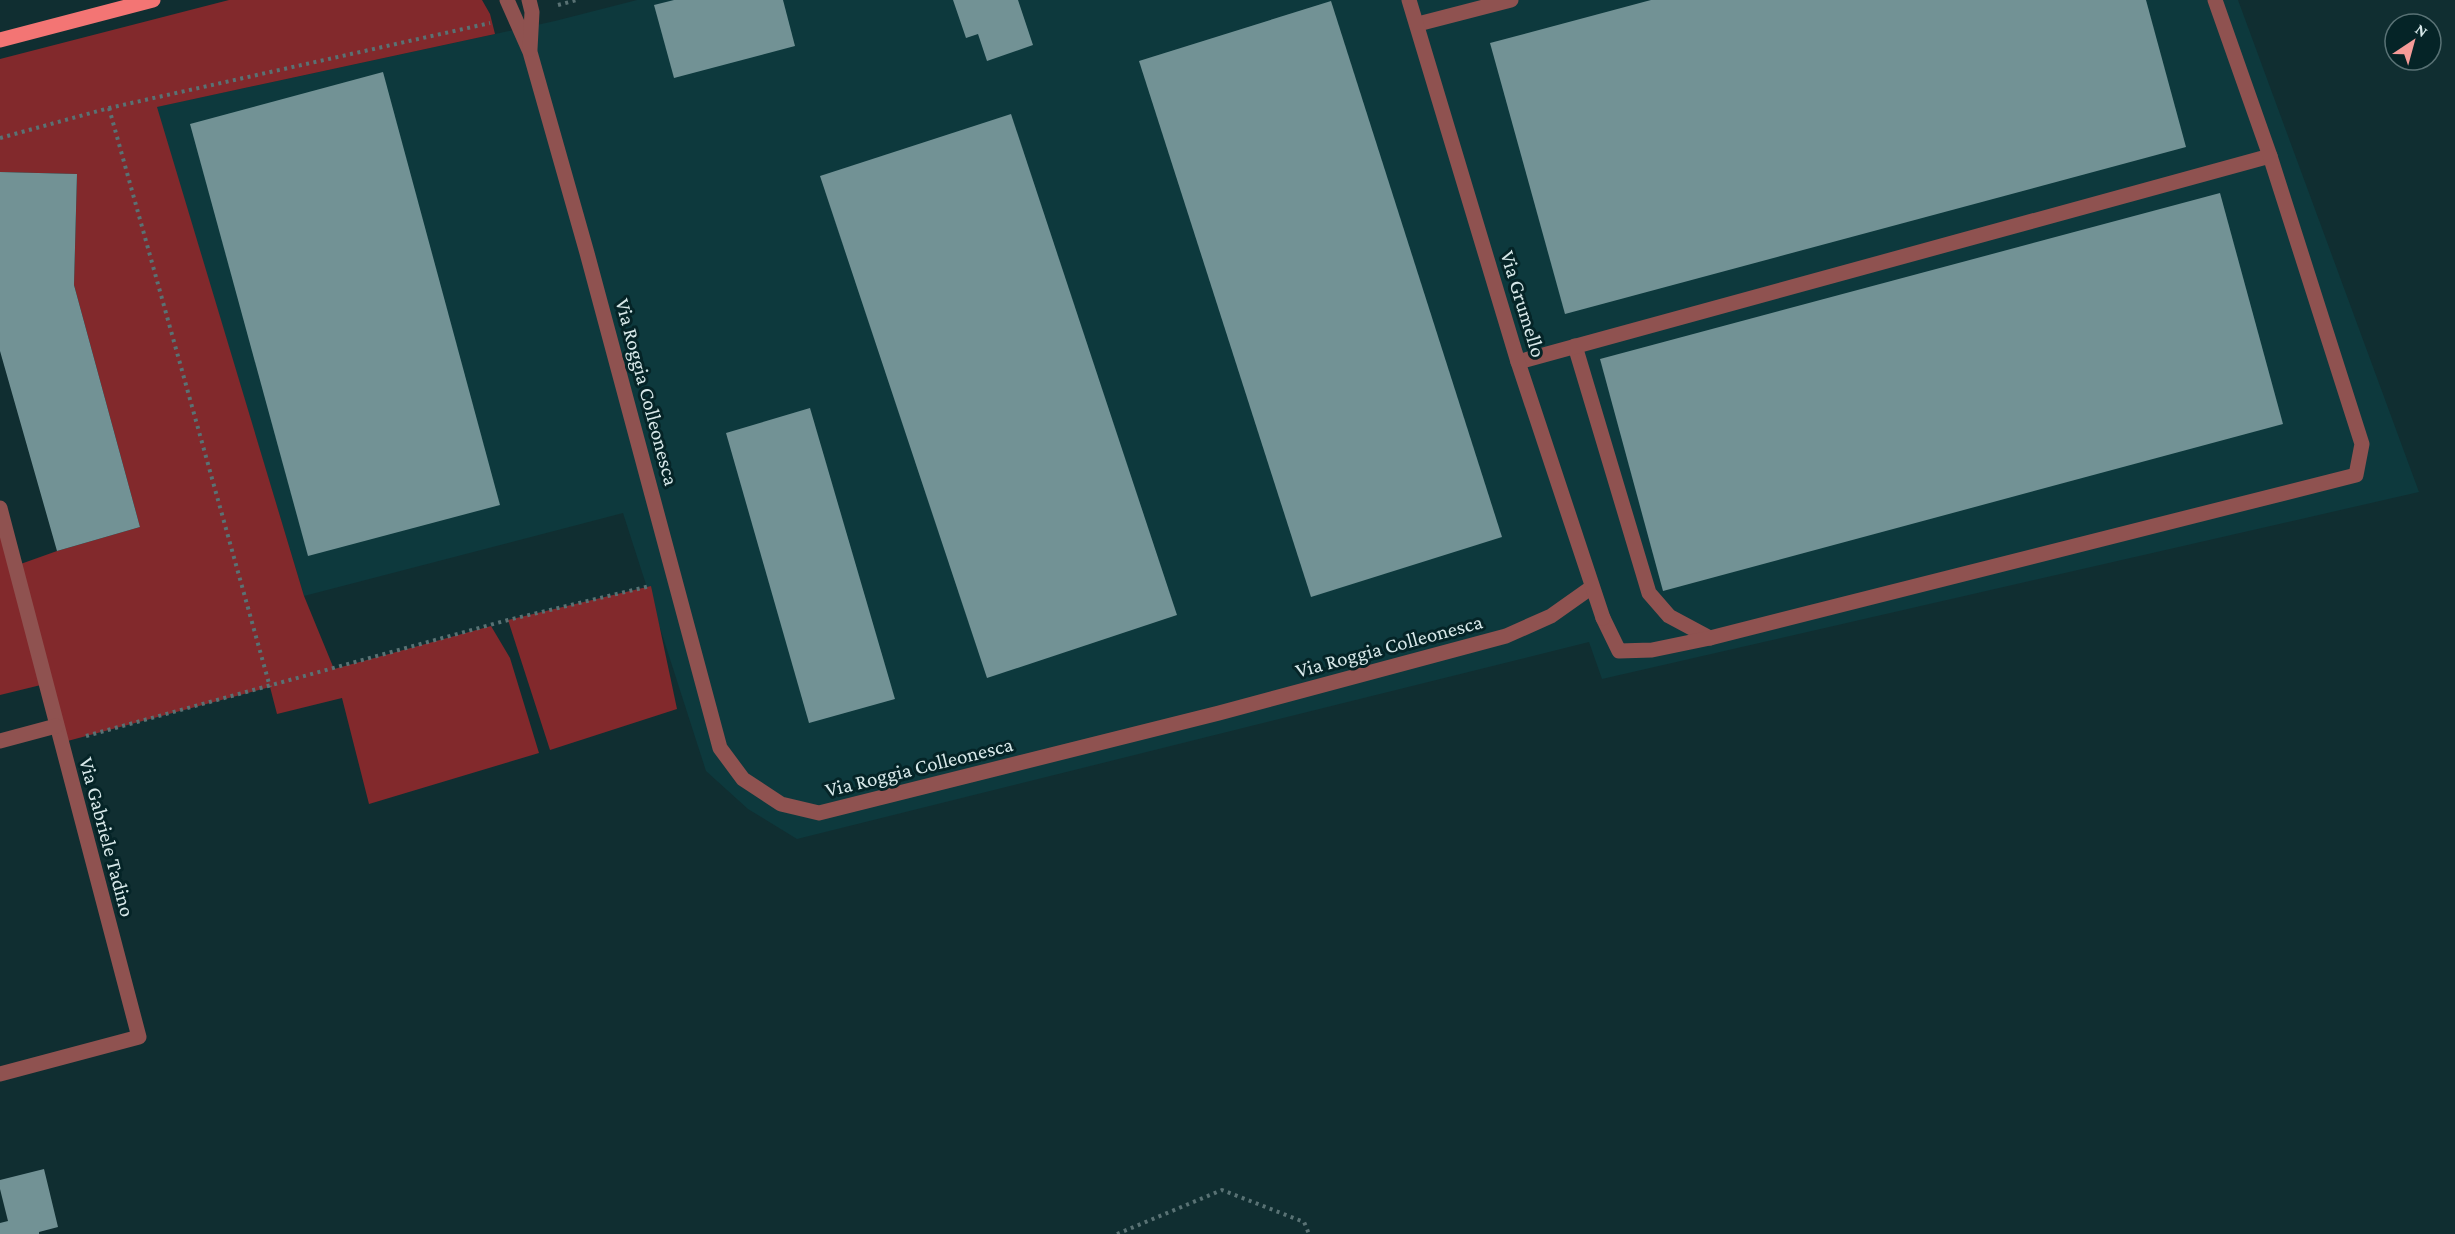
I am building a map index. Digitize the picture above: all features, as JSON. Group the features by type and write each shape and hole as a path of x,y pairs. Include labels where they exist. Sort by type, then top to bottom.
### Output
{"main road":[{"path":"0,40 153,0"}],"street":[{"name":"Via Roggia Colleonesca","path":"507,0 530,52 669,554 720,748 743,779 781,804 819,813 1219,713 1506,636 1551,616 1592,586"},
{"name":"Via Grumello","path":"1409,0 1518,362 1603,618 1619,651 1652,650 1710,638"},
{"path":"1418,24 1472,5 1511,0"},
{"path":"1575,346 1649,593 1669,616 1710,638 2356,475 2362,444 2270,156 2215,0"},
{"name":"Via Roggia Colleonesca","path":"530,6 530,52"},
{"path":"1518,362 2270,156"},
{"name":"Via Gabriele Tadino","path":"0,508 139,1037 0,1074"},
{"path":"0,741 56,726"}],"path":[{"path":"530,6 577,0"},
{"path":"0,138 109,108 515,17"},
{"path":"109,108 270,687"},
{"path":"60,743 508,620 651,586 645,556 669,554"},
{"path":"1117,1234 1222,1190 1304,1222 1309,1234"}],"shaded area":[{"path":"229,0 482,0 490,14 495,34 157,107 304,596 334,669 491,626 510,658 539,753 369,804 342,698 277,714 270,687 60,743 45,684 0,695 0,517 15,566 57,551 140,527 74,285 77,174 0,172 0,59"},
{"path":"637,0 2238,0 2419,492 1602,679 1589,642 797,839 748,809 706,771 623,513 304,596 156,107 555,21"},
{"path":"651,586 677,709 550,750 508,620"}],"building":[{"path":"674,0 783,0 795,46 674,78 654,5"},
{"path":"953,0 1018,0 1033,45 987,61 978,34 966,38"},
{"path":"1651,0 2146,0 2186,147 1565,314 1490,43"},
{"path":"1331,1 1502,537 1311,597 1139,61"},
{"path":"383,72 500,505 308,556 190,124"},
{"path":"1011,114 1177,615 987,678 820,176"},
{"path":"0,172 77,174 74,285 140,527 57,551 0,351"},
{"path":"2220,193 2283,424 1663,591 1600,359"},
{"path":"810,408 895,699 809,723 726,433"},
{"path":"44,1169 58,1227 39,1232 39,1234 0,1234 0,1223 8,1221 0,1180"}]}
